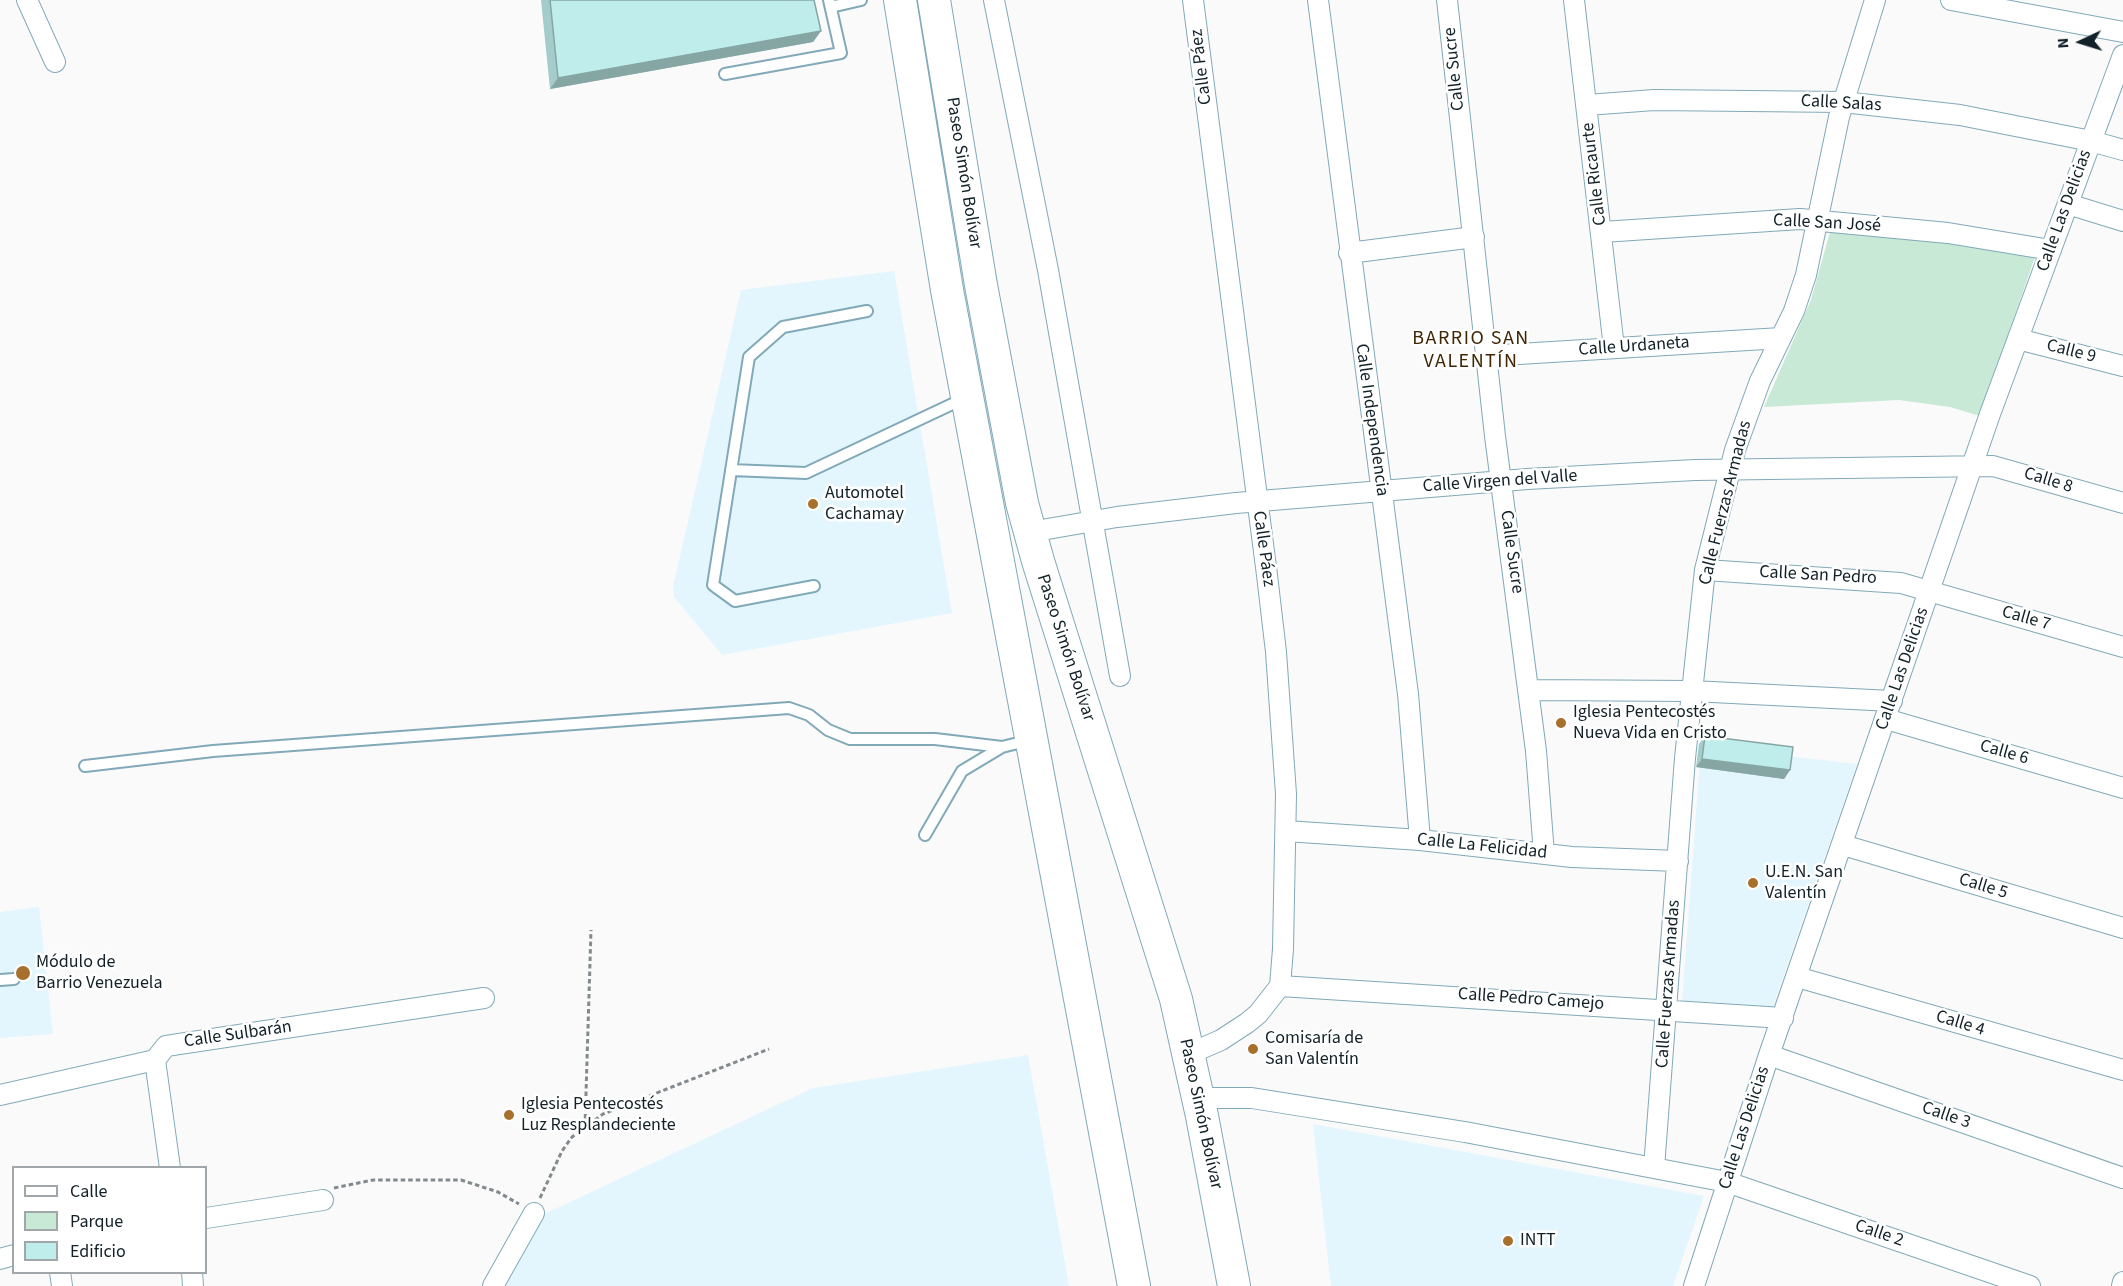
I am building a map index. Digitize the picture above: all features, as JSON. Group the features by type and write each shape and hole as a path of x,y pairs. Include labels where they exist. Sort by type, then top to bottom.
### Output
{"main road":[{"name":"Paseo Simón Bolívar","path":"900,0 967,398 1034,740 1134,1286"},
{"name":"Paseo Simón Bolívar","path":"934,0 1005,418 1030,532 1160,939 1189,1054 1234,1286"}],"street":[{"path":"27,0 55,62"},
{"path":"994,0 1048,270 1120,676"},
{"name":"Calle Páez","path":"1193,0 1276,652 1285,762 1286,831 1284,949 1280,986"},
{"name":"Calle Independencia","path":"1318,0 1349,254 1408,694 1420,840"},
{"name":"Calle Sucre","path":"1448,0 1486,356 1529,690 1545,854"},
{"name":"Calle Ricaurte","path":"1574,0 1614,348"},
{"name":"Calle Fuerzas Armadas","path":"1654,1168 1692,691 1705,570 1730,470 1760,381 1781,338 1806,275 1843,102 1875,0"},
{"path":"1951,0 2123,32"},
{"name":"Calle Las Delicias","path":"1694,1286 1769,1055 1972,465 2123,56"},
{"name":"Calle Salas","path":"1587,105 1654,100 1843,102 1960,115 2091,141 2123,150"},
{"path":"2068,204 2123,221"},
{"name":"Calle San José","path":"1602,232 1770,220 1817,220 1948,233 2051,250"},
{"path":"1349,254 1474,237"},
{"name":"Calle Urdaneta","path":"1486,356 1781,338"},
{"name":"Calle 9","path":"2018,339 2123,366"},
{"name":"Calle Virgen del Valle","path":"1030,532 1094,521 1257,502 1501,482 1730,470 1972,465"},
{"name":"Calle 8","path":"1972,465 2007,468 2123,503"},
{"name":"Calle San Pedro","path":"1705,570 1879,579 1929,591"},
{"name":"Calle 7","path":"1929,591 2123,647"},
{"name":"Calle 6","path":"1529,690 1692,691 1889,710 2123,788"},
{"name":"Calle La Felicidad","path":"1286,831 1420,840 1545,854 1678,861"},
{"name":"Calle 5","path":"1843,845 2123,928"},
{"name":"Calle 4","path":"1797,977 2123,1070"},
{"path":"1189,1054 1221,1040 1247,1023 1258,1014 1280,986"},
{"name":"Calle Pedro Camejo","path":"1280,986 1783,1017"},
{"name":"Calle Sulbarán","path":"0,1095 155,1060 161,1049 175,1044 484,998"},
{"name":"Calle 3","path":"1769,1055 2123,1178"},
{"path":"155,1060 170,1166"},
{"name":"Calle 2","path":"1198,1098 1252,1098 1465,1132 1727,1182 2030,1286"},
{"path":"207,1218 323,1200"},
{"path":"493,1286 534,1213"}],"lane":[{"path":"725,74 841,53 830,4 861,0"},
{"path":"814,586 735,601 713,585 749,357 783,327 867,311"},
{"path":"731,470 806,473 967,398"},
{"path":"85,766 213,751 789,708 809,715 828,730 850,739 935,739 1002,747"},
{"path":"925,835 955,778 962,771 1002,747 1034,740"},
{"path":"0,981 14,979"}],"path":[{"path":"585,1126 591,930"},
{"path":"323,1200 327,1191 359,1181 445,1178 475,1182 498,1192 534,1213 562,1151 572,1137 585,1126 603,1114 769,1050"}],"shaded area":[{"name":"Automotel Cachamay","path":"894,271 952,613 722,655 674,597 673,587 741,290"},
{"name":"U.E.N. San Valentín","path":"1701,746 1857,764 1772,1009 1682,1002"},
{"name":"Módulo de Barrio Venezuela","path":"39,907 53,1034 0,1038 0,912"},
{"path":"1028,1055 1069,1286 504,1286 540,1216 813,1088"},
{"name":"INTT","path":"1313,1124 1704,1196 1673,1286 1331,1286"}],"green space":[{"path":"1830,232 1953,243 2035,257 1980,416 1950,407 1899,400 1764,407 1811,300"}],"building":[{"path":"550,0 814,0 821,31 558,78"},
{"path":"1705,736 1793,747 1790,770 1702,759"}],"place":[{"name":"Automotel Cachamay","path":"813,504"},
{"name":"Iglesia Pentecostés Nueva Vida en Cristo","path":"1561,723"},
{"name":"U.E.N. San Valentín","path":"1753,883"},
{"name":"Módulo de Barrio Venezuela","path":"23,973"},
{"name":"Comisaría de San Valentín","path":"1253,1049"},
{"name":"Iglesia Pentecostés Luz Resplandeciente","path":"509,1115"},
{"name":"INTT","path":"1508,1241"}],"district":[{"name":"BARRIO SAN VALENTÍN","path":"1471,352"}]}
